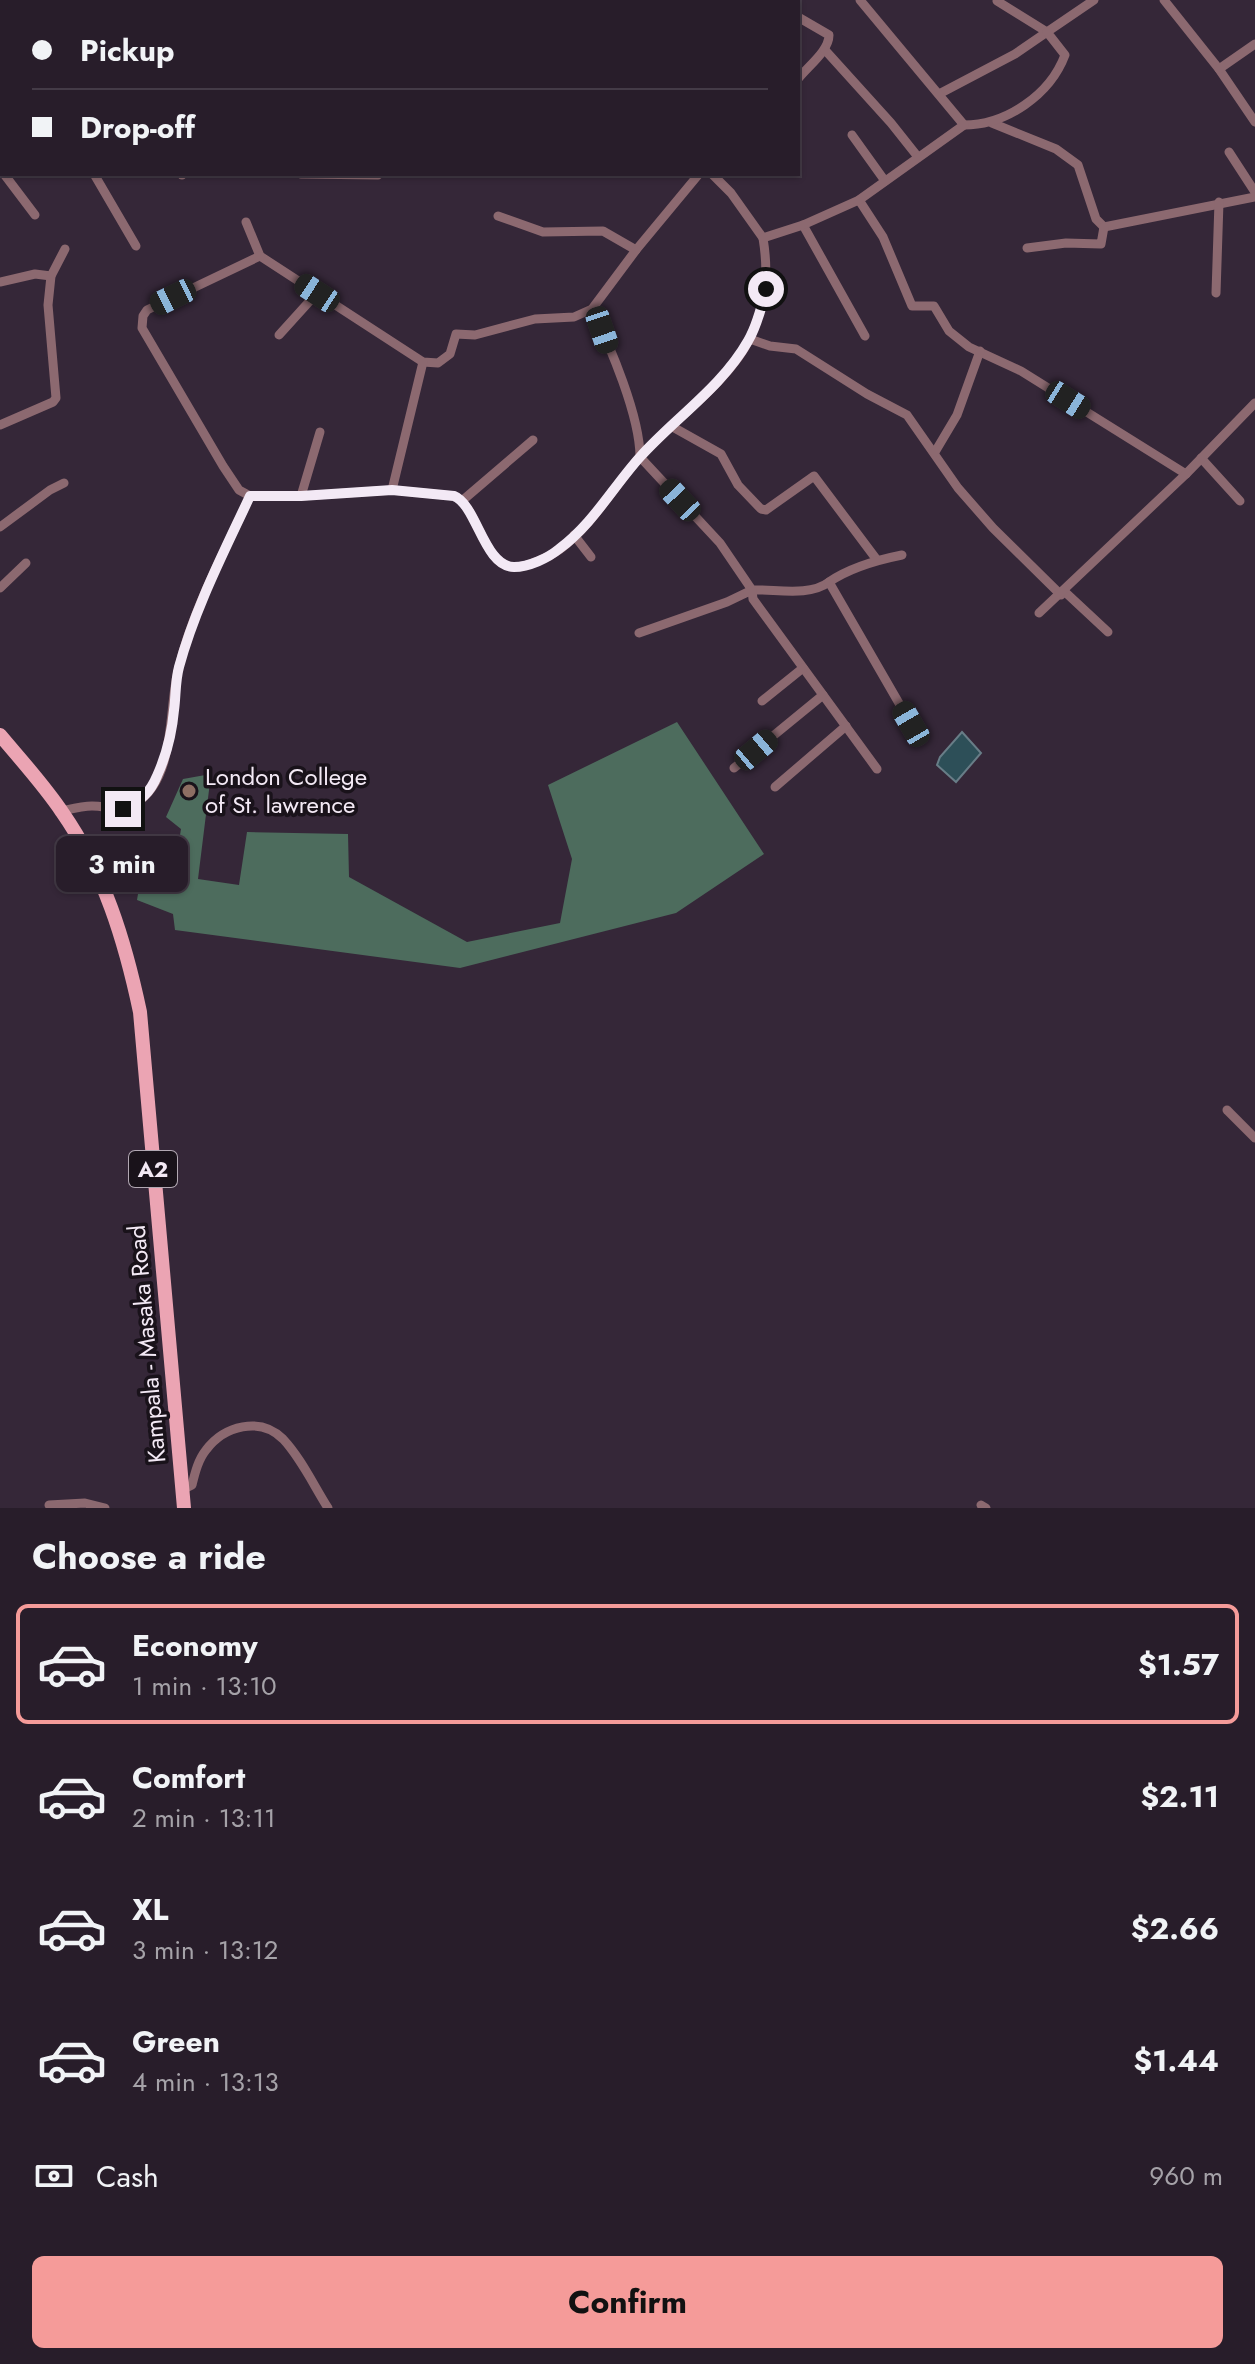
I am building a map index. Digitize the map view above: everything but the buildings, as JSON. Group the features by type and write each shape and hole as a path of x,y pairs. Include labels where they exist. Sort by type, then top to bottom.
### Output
{"main road":[{"name":"Kampala - Masaka Road","path":"0,735 62,811 91,858 123,937 140,1012 184,1508"}],"street":[{"path":"939,94 1015,54 1094,0"},
{"path":"1164,0 1219,69 1255,122"},
{"path":"992,123 1039,93 1065,55 1047,32 997,1"},
{"path":"866,2 964,125"},
{"path":"800,18 829,35 830,40 825,50 800,77"},
{"path":"1219,69 1255,44"},
{"path":"825,50 918,157"},
{"path":"763,238 803,225 859,200 964,125 992,123 1056,149 1078,165 1096,219 1104,227"},
{"path":"852,135 885,181"},
{"path":"1104,227 1255,194 1229,152"},
{"path":"6,176 35,215"},
{"path":"95,176 136,246"},
{"path":"246,222 260,256 423,362 443,361 450,354 456,334 475,335 535,319 574,317 592,309 697,176"},
{"path":"260,256 147,310 143,316 142,328 239,490 250,496 392,490 454,496 463,500 482,538 502,563 517,567 559,550 640,457 714,383 750,339 766,289 768,273 763,238 752,219 714,176"},
{"path":"859,200 883,237 912,306 934,306 949,331 969,347 1021,371 1186,474"},
{"path":"1216,293 1219,202"},
{"path":"498,216 543,232 603,231 636,250"},
{"path":"803,225 865,336"},
{"path":"1027,248 1066,243 1101,244 1104,227"},
{"path":"0,425 56,398 48,305 51,276 65,249"},
{"path":"0,282 35,274 51,276"},
{"path":"279,335 317,293"},
{"path":"592,309 623,388 640,442 640,457 720,543 752,590 753,599 877,769"},
{"path":"750,339 770,346 796,349 907,415 958,488 993,528 1108,632"},
{"path":"935,452 957,415 980,351"},
{"path":"392,490 423,362"},
{"path":"1039,613 1186,474 1255,403"},
{"path":"671,426 721,454 738,485 761,509 766,510 814,476 877,560"},
{"path":"301,496 320,432"},
{"path":"463,500 533,440"},
{"path":"1201,458 1240,501"},
{"path":"0,527 64,483"},
{"path":"62,811 91,806 123,809 136,804 148,794 167,749 175,685 184,650 200,606 250,496"},
{"path":"574,535 591,557"},
{"path":"639,633 752,590 822,588 877,560 902,555"},
{"path":"0,588 26,563"},
{"path":"829,582 911,724"},
{"path":"762,701 803,668"},
{"path":"734,768 823,695"},
{"path":"775,787 846,726"},
{"path":"1227,1110 1255,1138"},
{"path":"182,1490 192,1485 207,1448 235,1428 258,1426 270,1430 287,1444 328,1508"},
{"path":"49,1505 85,1503 105,1508"}],"shaded area":[{"path":"677,722 764,854 676,913 460,968 175,930 173,914 137,900 140,882 173,877 181,829 166,817 183,779 211,774 198,879 239,885 247,832 348,834 349,877 467,942 560,923 572,859 548,785"},
{"path":"962,732 981,753 956,782 937,765 940,757"}],"place":[{"name":"London College of St. lawrence","path":"189,791"}],"route":[{"path":"123,809 136,804 148,794 157,777 167,749 175,685 184,650 200,606 250,496 392,490 454,496 463,500 482,538 502,563 517,567 542,559 559,550 574,535 640,457 731,364 750,339 766,289"}]}
